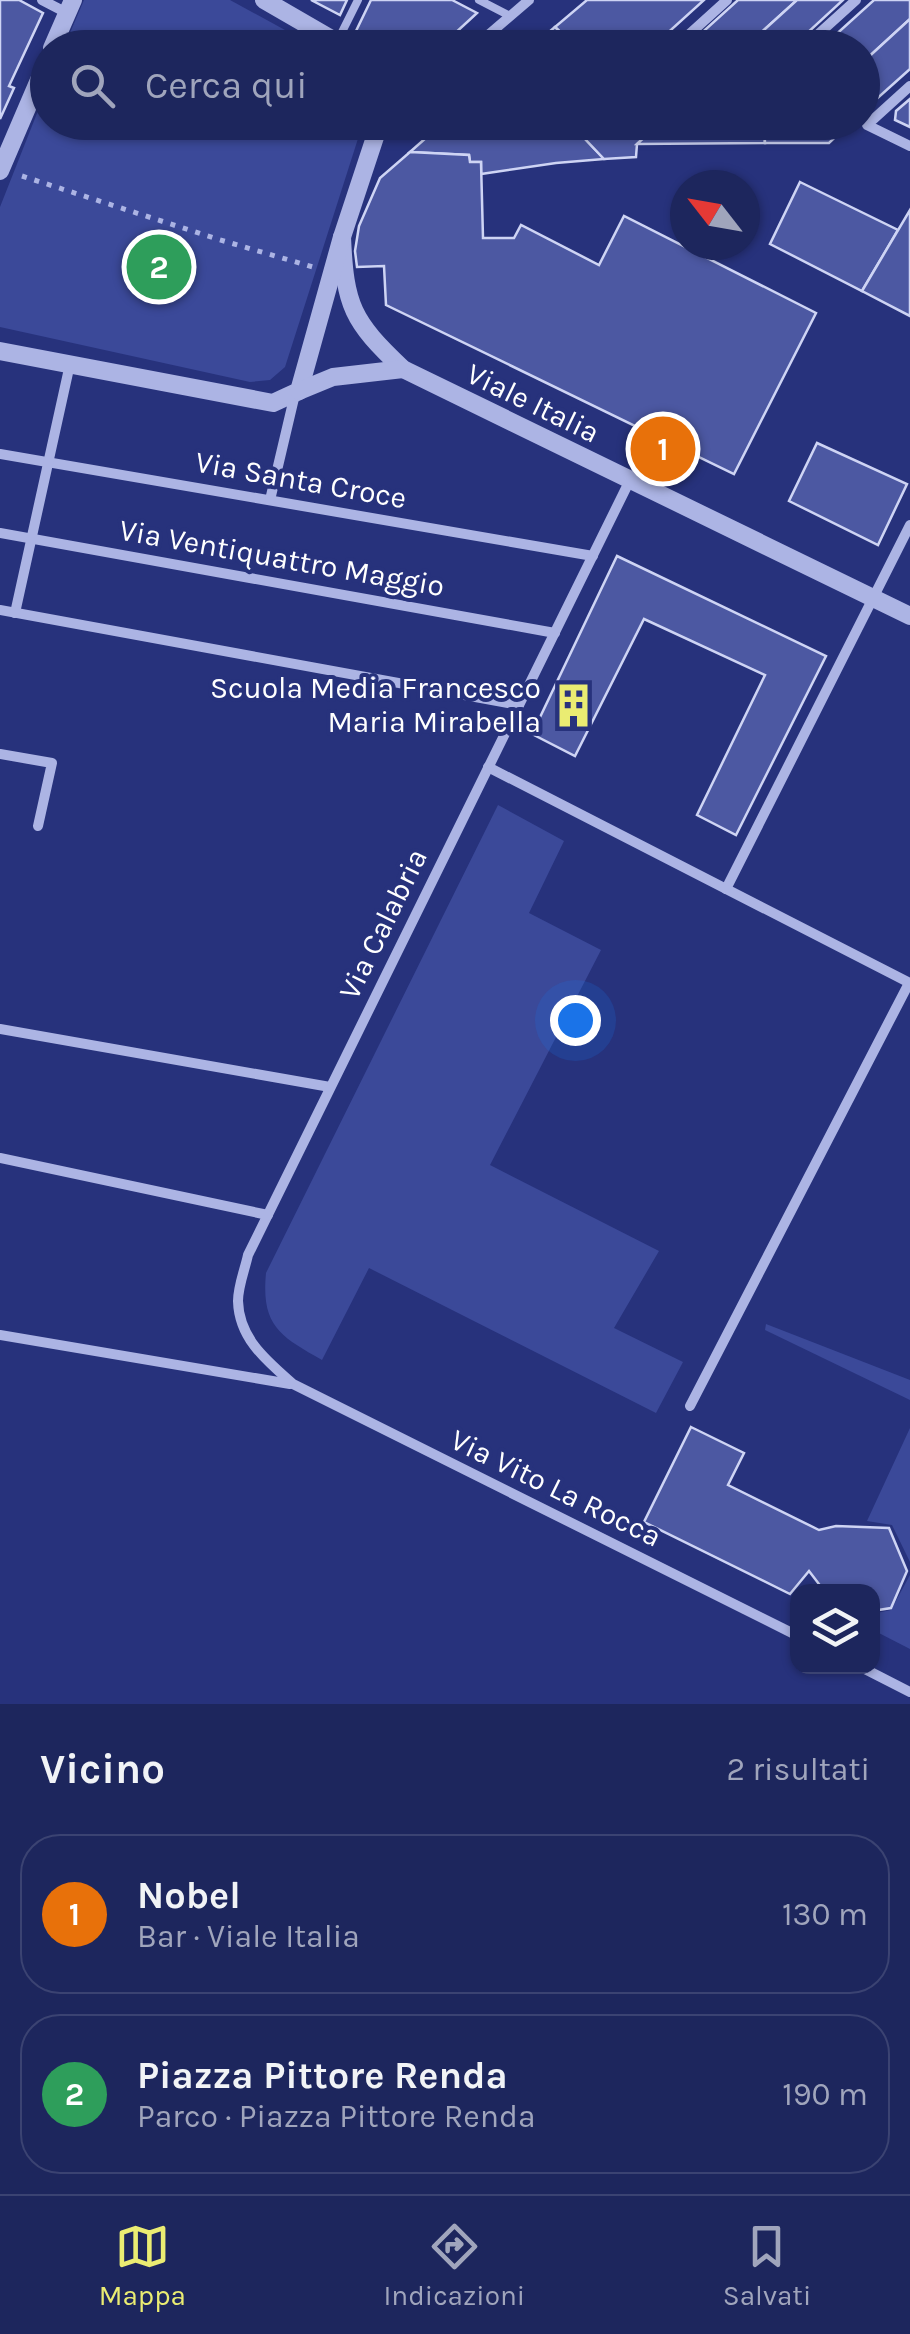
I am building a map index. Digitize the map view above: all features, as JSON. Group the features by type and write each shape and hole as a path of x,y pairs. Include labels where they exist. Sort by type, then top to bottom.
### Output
{"street":[{"path":"42,0 70,7 60,30"},
{"path":"493,30 528,0"},
{"path":"694,30 727,0"},
{"path":"823,30 856,0"},
{"path":"270,2 317,30"},
{"path":"880,113 910,86"},
{"path":"0,170 30,101"},
{"path":"880,131 910,146"},
{"path":"270,500 297,392 374,140"},
{"name":"Viale Italia","path":"342,237 344,280 355,316 402,369 910,616"},
{"path":"0,351 273,403 333,377 402,369"},
{"path":"15,613 70,364"},
{"name":"Via Santa Croce","path":"0,454 593,556"},
{"name":"Via Calabria","path":"293,1384 259,1354 242,1326 238,1298 248,1254 630,480"},
{"path":"726,889 910,526"},
{"name":"Via Ventiquattro Maggio","path":"0,533 555,633"},
{"path":"0,610 519,706"},
{"path":"0,754 52,763 38,826"},
{"path":"488,768 910,983 690,1406"},
{"path":"0,1030 330,1088"},
{"path":"0,1158 268,1214"},
{"path":"0,1336 293,1384"},
{"name":"Via Vito La Rocca","path":"293,1384 790,1632"},
{"path":"875,1674 910,1692"}],"lane":[{"path":"347,30 358,0"},
{"path":"479,0 510,16"}],"path":[{"path":"0,170 319,268"}],"shaded area":[{"path":"84,0 230,0 285,30 71,30"},
{"path":"30,131 30,140 358,140 285,367 270,380 250,382 0,327 0,207"},
{"path":"498,805 564,841 529,913 601,950 490,1165 659,1251 614,1328 683,1362 656,1413 369,1268 322,1360 285,1336 270,1317 267,1306 266,1273"},
{"path":"766,1324 910,1380 910,1400 765,1330"},
{"path":"910,1428 910,1562 892,1525 867,1521"},
{"path":"910,1575 910,1649 880,1634 880,1612 891,1610"}],"building":[{"path":"0,0 19,0 43,13 35,30 30,30 30,41 9,86 14,88 0,119"},
{"path":"311,0 347,0 340,15"},
{"path":"371,0 452,0 477,13 459,30 356,30"},
{"path":"587,0 704,0 671,30 555,27"},
{"path":"738,0 797,0 764,30 705,30"},
{"path":"797,0 843,0 810,30 764,30"},
{"path":"874,0 910,0 910,19 880,46 880,30 841,30"},
{"path":"910,19 910,69 880,96 880,46"},
{"path":"910,99 910,127 895,120 896,111"},
{"path":"424,140 586,140 604,159 481,174 481,162 470,162 469,155 410,152"},
{"path":"586,140 641,140 636,157 604,159"},
{"path":"641,140 765,143 637,144"},
{"path":"765,140 832,140 829,143"},
{"path":"410,152 469,155 470,162 481,162 483,238 514,238 521,225 599,265 624,216 670,239 670,260 711,260 816,313 734,474 386,305 384,266 357,267 355,251 359,226 380,178"},
{"path":"800,182 898,230 862,291 770,244"},
{"path":"910,210 910,316 862,291"},
{"path":"817,443 907,484 878,545 789,501"},
{"name":"Scuola Media Francesco Maria Mirabella","path":"617,556 826,656 736,835 697,815 765,675 644,619 575,756 532,734"},
{"path":"691,1427 744,1453 728,1485 819,1530 836,1526 889,1528 907,1571 891,1608 880,1610 880,1584 819,1584 809,1571 798,1584 790,1584 790,1594 644,1522"}],"place":[{"name":"Piazza Pittore Renda","path":"159,267"},
{"name":"Nobel","path":"663,449"},
{"name":"Scuola Media Francesco Maria Mirabella","path":"574,705"}]}
